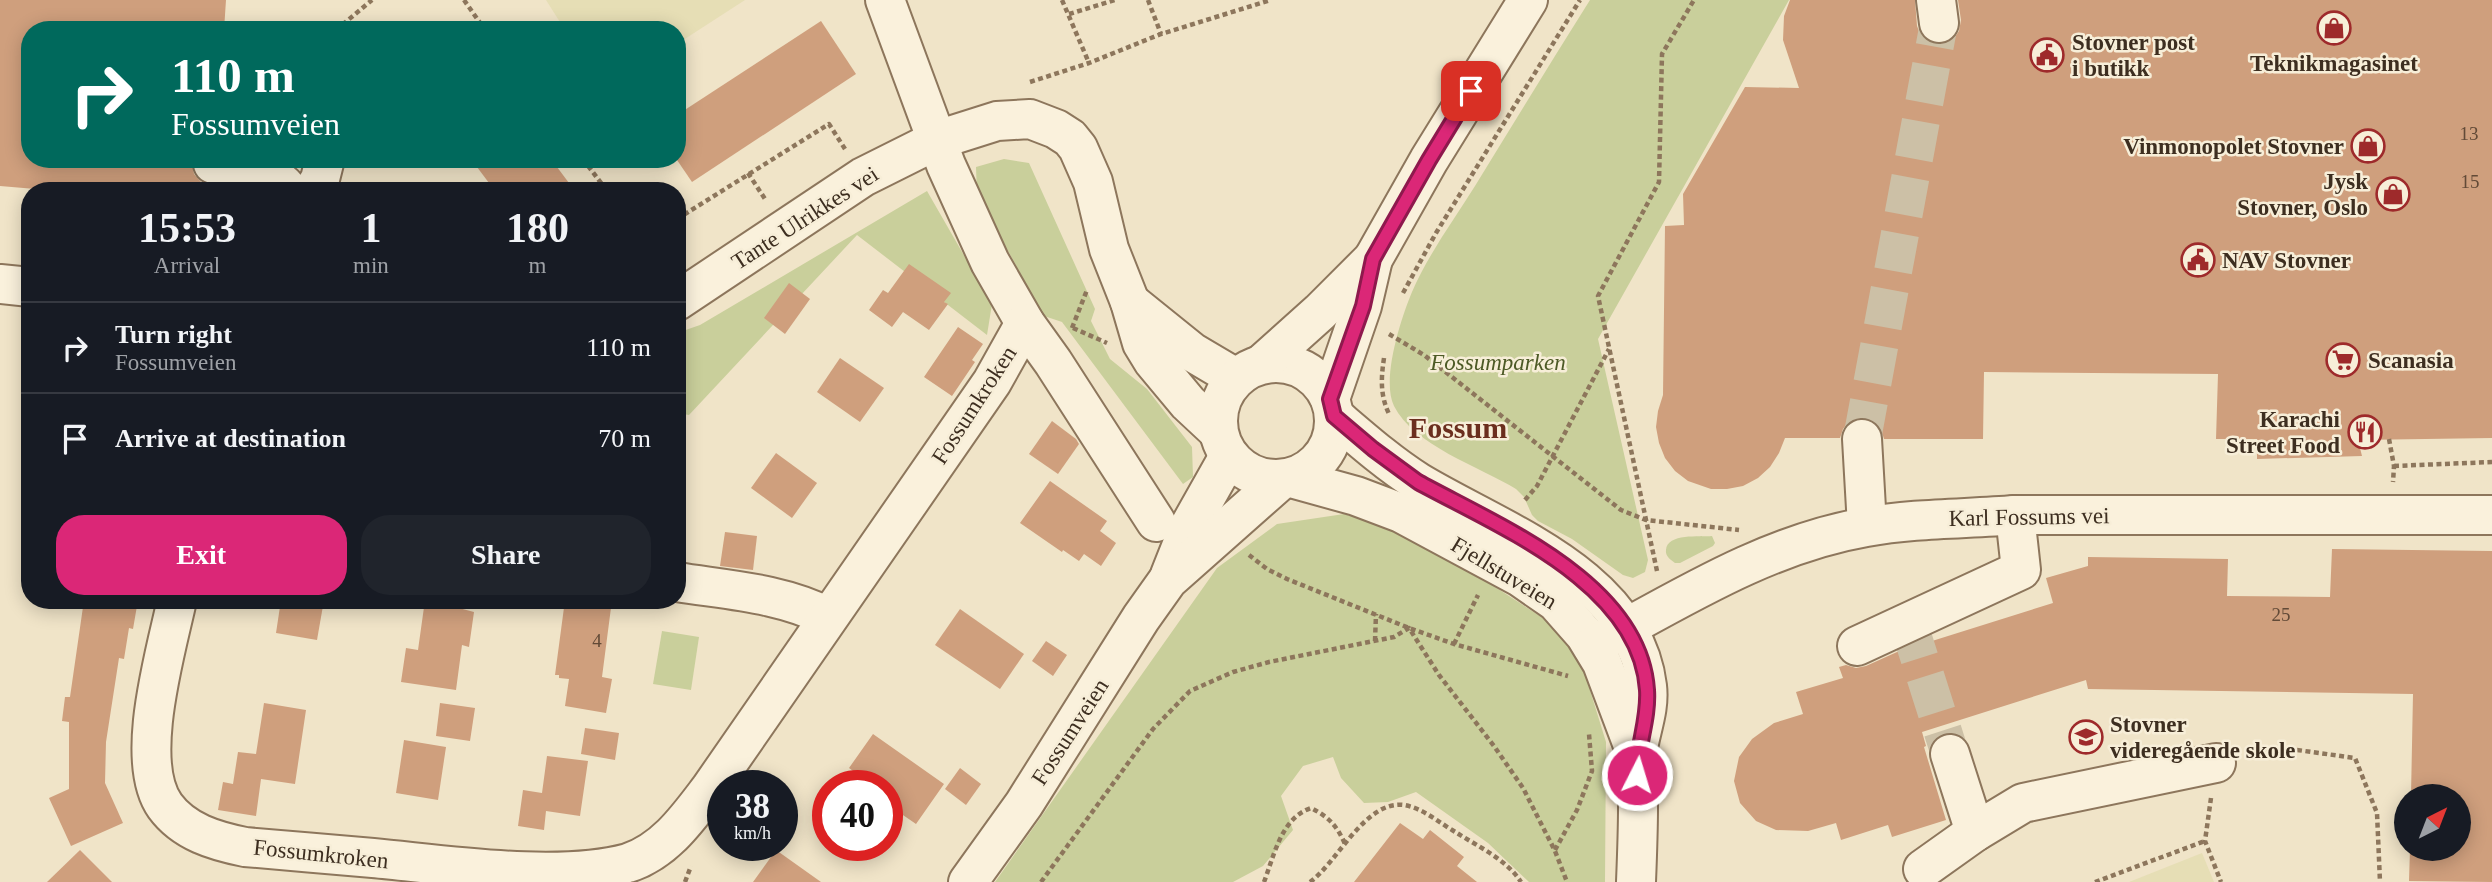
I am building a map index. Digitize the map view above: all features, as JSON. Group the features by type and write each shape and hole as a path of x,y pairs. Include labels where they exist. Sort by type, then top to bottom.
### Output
{"street":[{"path":"885,0 937,140 997,121 1016,119 1042,122 1070,138 1086,162 1117,275 1130,302 1142,343 1153,361 1223,443 1239,467 1266,479 1286,479"},
{"name":"Fossumveien","path":"968,882 1024,804 1141,618 1168,580 1223,443 1217,416 1221,402 1249,371 1320,312 1373,259 1429,160 1528,0"},
{"name":"Tante Ulrikkes vei","path":"686,295 863,177 937,140"},
{"name":"Fossumkroken","path":"175,609 153,724 151,756 156,785 165,806 198,834 245,847 435,866 545,873 585,872 629,863 662,844 681,826 710,789 992,382 1025,323 990,262 937,140"},
{"path":"242,168 256,170 278,182"},
{"name":"Fossumveien","path":"1168,580 1286,479 1304,473 1324,455 1330,443 1332,407 1363,306 1373,259"},
{"path":"0,284 21,286"},
{"path":"1130,302 1192,352 1249,371 1278,363 1309,373 1321,385 1332,407"},
{"path":"1025,323 1156,522"},
{"name":"Fjellstuveien","path":"1332,407 1373,449 1418,482 1559,560 1597,592 1609,638"},
{"path":"1862,439 1867,526"},
{"name":"Fjellstuveien","path":"1286,479 1356,496 1401,513 1538,589 1571,617 1609,638 1641,661 1647,689 1647,709 1637,756 1636,882"},
{"path":"1857,646 2021,569 2015,515"},
{"name":"Karl Fossums vei","path":"1609,638 1714,580 1766,556 1822,537 1867,526 1932,519 2015,515 2492,515"},
{"path":"686,583 758,594 812,609 828,617"},
{"path":"1950,754 1976,832"},
{"path":"1923,869 2023,803 2216,763"}],"path":[{"path":"347,21 372,0"},
{"path":"464,0 479,21"},
{"path":"1062,0 1089,63"},
{"path":"1069,14 1115,0"},
{"path":"1148,0 1161,34"},
{"path":"1029,83 1089,63 1161,34 1271,0"},
{"path":"1400,300 1436,233 1580,0"},
{"path":"1660,582 1598,296 1659,182 1662,54 1694,0"},
{"path":"686,213 829,124 863,177"},
{"path":"1063,333 1072,328 1090,282"},
{"path":"1387,342 1391,325"},
{"path":"1072,328 1113,345"},
{"path":"1389,334 1424,355 1609,502 1646,520 1714,526 1746,532"},
{"path":"1518,503 1533,492 1609,349"},
{"path":"1385,351 1381,386 1384,403 1391,418"},
{"path":"2393,466 2492,462"},
{"path":"1249,555 1267,569 1287,579 1409,628 1454,645 1569,676"},
{"path":"1454,645 1481,590"},
{"path":"1375,641 1376,614"},
{"path":"1041,882 1153,729 1190,691 1245,668 1394,637 1409,628"},
{"path":"1409,628 1439,675 1523,788 1555,851 1567,882"},
{"path":"1555,851 1577,810 1592,771 1588,726"},
{"path":"2221,882 2205,841 2216,763 2283,748 2355,758 2377,813 2380,882"},
{"path":"1310,882 1367,819 1385,808 1403,805 1422,812 1500,860 1521,882"},
{"path":"1264,882 1288,825 1303,811 1311,808 1326,815 1339,829 1345,844"},
{"path":"2095,882 2205,841"}],"shaded area":[{"path":"546,0 745,0 686,38 686,21 559,21"},
{"path":"2202,853 2214,882 2129,882"}],"green space":[{"name":"Fossumparken","path":"1590,0 1789,0 1598,339 1648,560 1645,572 1633,578 1623,575 1572,539 1538,521 1516,489 1431,444 1403,420 1391,395 1394,349 1418,278"},
{"path":"1004,159 1029,163 1095,309 1091,321 1110,359 1147,389 1192,447 1193,477 1183,484 1062,322 1044,316 977,195 976,167"},
{"path":"927,191 992,304 987,335 857,235 689,415 686,414 686,330 700,325"},
{"path":"1344,514 1376,523 1472,572 1549,622 1581,661 1606,742 1605,882 1529,882 1488,843 1416,792 1388,802 1364,803 1341,778 1333,757 1303,766 1281,796 1293,830 1263,866 1233,882 995,882 1217,568 1277,524"},
{"path":"1712,536 1715,543 1713,546 1680,563 1675,563 1666,554 1668,545 1678,538"},
{"path":"662,631 699,637 691,690 653,684"}],"building":[{"path":"0,0 226,0 225,21 21,21 21,168 193,168 194,174 201,182 21,182 21,188 0,186"},
{"path":"1790,0 1915,0 1917,26 1921,36 1930,43 1941,45 1952,41 1959,31 1961,20 1958,0 2492,0 2492,438 2358,440 2362,456 2257,459 2257,439 2216,439 2218,374 1984,372 1983,439 1884,439 1880,426 1871,419 1860,417 1849,421 1840,438 1785,438 1770,467 1743,486 1711,489 1688,481 1675,471 1665,458 1656,427 1663,395 1665,226 1684,225 1683,194 1745,87 1799,88 1783,40 1784,16"},
{"path":"821,21 856,74 692,182 682,168 686,168 686,109"},
{"path":"478,168 558,168 568,182 488,182"},
{"path":"909,264 951,293 944,302 948,304 929,330 903,312 892,327 869,310 883,290 888,293"},
{"path":"789,283 810,299 785,334 764,318"},
{"path":"958,327 983,344 972,360 975,362 952,396 924,377"},
{"path":"840,358 884,388 860,422 817,392"},
{"path":"1052,421 1079,444 1058,474 1029,454"},
{"path":"776,453 817,483 792,518 751,488"},
{"path":"1050,481 1107,521 1100,531 1116,543 1101,566 1084,554 1079,561 1063,550 1062,552 1020,523"},
{"path":"725,532 757,536 753,570 720,566"},
{"path":"2332,549 2492,551 2492,882 2409,881 2410,861 2471,861 2471,784 2411,784 2413,694 2088,689 2086,680 1922,732 1946,820 1892,837 1888,825 1841,840 1836,823 1808,831 1776,830 1756,821 1740,803 1734,781 1739,757 1752,739 1774,723 1803,714 1796,692 1843,678 1839,667 1866,666 1897,652 2053,603 2046,578 2088,566 2088,557 2228,559 2227,596 2330,597"},
{"path":"83,609 136,609 133,629 129,628 124,659 119,658 106,742 105,783 123,823 71,846 49,798 69,789 69,722 62,721 65,697 70,697"},
{"path":"280,609 322,609 317,640 276,633"},
{"path":"424,609 463,609 474,612 469,647 462,645 456,690 401,682 406,648 418,650"},
{"path":"564,609 611,609 602,677 612,679 606,713 565,706 569,679 555,675"},
{"path":"960,609 1024,654 1000,689 935,645"},
{"path":"1046,641 1067,655 1053,676 1032,661"},
{"path":"264,703 306,710 295,784 261,779 256,816 218,810 223,782 233,784 238,752 256,754"},
{"path":"440,703 475,708 470,741 436,736"},
{"path":"585,728 619,733 615,760 581,754"},
{"path":"873,734 944,784 916,824 903,815 903,770 849,768"},
{"path":"404,740 446,747 438,800 396,793"},
{"path":"547,756 588,761 580,816 546,811 544,830 518,826 523,790 542,793"},
{"path":"960,768 981,784 966,805 945,789"},
{"path":"1400,823 1423,839 1430,830 1464,857 1457,866 1477,882 1354,882"},
{"path":"80,850 112,882 47,882"},
{"path":"768,861 791,861 821,882 753,882"}],"tunnel":[{"path":"1862,439 1939,23"},
{"path":"1908,622 1950,754"}],"place":[{"name":"Teknikmagasinet","path":"2334,28"},
{"name":"Stovner post i butikk","path":"2047,55"},
{"name":"Vinmonopolet Stovner","path":"2368,146"},
{"name":"Jysk Stovner, Oslo","path":"2393,194"},
{"name":"NAV Stovner","path":"2198,260"},
{"name":"Scanasia","path":"2343,360"},
{"name":"Karachi Street Food","path":"2365,432"},
{"name":"Stovner videregående skole","path":"2086,737"}],"district":[{"name":"Fossum","path":"1458,427"}],"route":[{"path":"1471,91 1373,259 1363,306 1330,399 1334,416 1418,482 1559,560 1597,592 1615,613 1633,643 1646,679 1647,709 1637,756 1637,775"}]}
